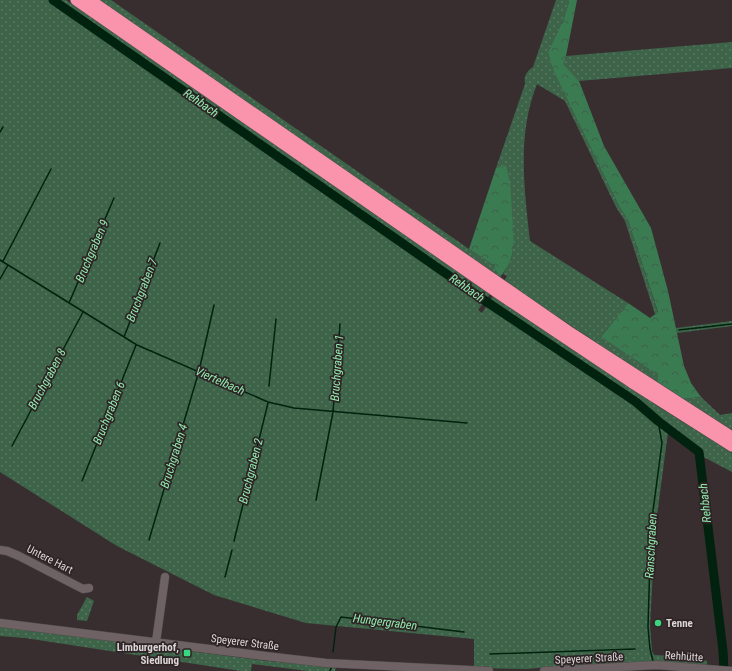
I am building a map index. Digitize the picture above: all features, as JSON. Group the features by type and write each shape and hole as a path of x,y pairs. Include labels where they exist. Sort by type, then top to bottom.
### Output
{"highway":[{"path":"76,0 505,298 631,382 732,446"},
{"path":"90,0 568,331 732,437"}],"street":[{"name":"Untere Hart","path":"0,550 19,556 83,589 89,588"},
{"path":"156,642 165,577"},
{"name":"Speyerer Straße","path":"0,623 326,663 489,671"},
{"name":"Rehhütte","path":"635,666 653,665 731,671"},
{"name":"Speyerer Straße","path":"544,671 597,670 635,666"}],"green space":[{"path":"0,0 66,0 490,294 478,310 482,313 493,296 659,407 732,453 732,472 698,454 668,432 655,531 650,626 652,651 654,655 678,656 707,661 707,666 657,662 572,665 527,669 474,668 474,639 306,623 214,595 117,546 0,472"},
{"path":"98,0 111,0 495,266 494,269 501,276 500,279"},
{"path":"556,0 569,0 569,2 564,18 548,52 552,68 619,206 628,220 658,313 655,314 625,221 616,207 565,101 537,84 531,103 524,142 524,181 530,241 628,303 601,337 658,375 657,383 504,281 507,276 503,274 512,255 514,242 506,166 496,168 525,84 525,76 533,67"},
{"path":"569,0 577,0 566,56 563,64 579,81 604,146 651,228 668,291 684,366 691,383 701,397 682,399 657,383 658,375 601,337 628,303 650,318 658,312 628,220 619,206 552,68 548,52 564,18"},
{"path":"732,42 732,68 579,81 562,64 566,56"},
{"path":"506,165 510,183 514,242 512,255 508,266 501,276 494,269 495,266 469,249 496,168"},
{"path":"732,321 732,326 677,333 676,328"},
{"path":"701,397 720,415 732,413 732,430 682,399"},
{"path":"87,597 94,601 87,621 77,620 77,615"},
{"path":"0,626 162,646 173,649 267,661 336,667 335,671 308,671 252,664 251,671 241,671 25,638 0,636"}],"waterway":[{"name":"Rehbach","path":"53,0 481,298 636,402 658,421 699,452 723,651 724,671"},
{"path":"0,132 3,127"},
{"path":"3,261 51,169"},
{"name":"Bruchgraben 9","path":"69,303 114,198"},
{"name":"Bruchgraben 7","path":"124,337 160,243"},
{"name":"Viertelbach","path":"0,260 137,345 268,402 294,408 467,423"},
{"path":"0,279 8,265"},
{"name":"Bruchgraben 4","path":"149,540 199,371 214,305"},
{"name":"Bruchgraben 8","path":"12,446 83,312"},
{"path":"269,386 276,319"},
{"name":"Viertelbach","path":"316,500 333,412 340,324"},
{"path":"679,330 732,324"},
{"name":"Bruchgraben 6","path":"82,481 136,345"},
{"name":"Bruchgraben 2","path":"234,541 268,403"},
{"name":"Ranschgraben","path":"653,661 650,649 648,627 651,526 662,443 658,421"},
{"name":"Bruchgraben 2","path":"225,577 232,550"},
{"name":"Hungergraben","path":"333,652 336,627 341,617 464,632"},
{"name":"Hungergraben","path":"490,654 635,649"}],"place":[{"name":"Tenne","path":"658,623"},
{"name":"Limburgerhof, Siedlung","path":"187,653"}],"water label":[{"name":"Bruchgraben 1","path":"337,368"}]}
